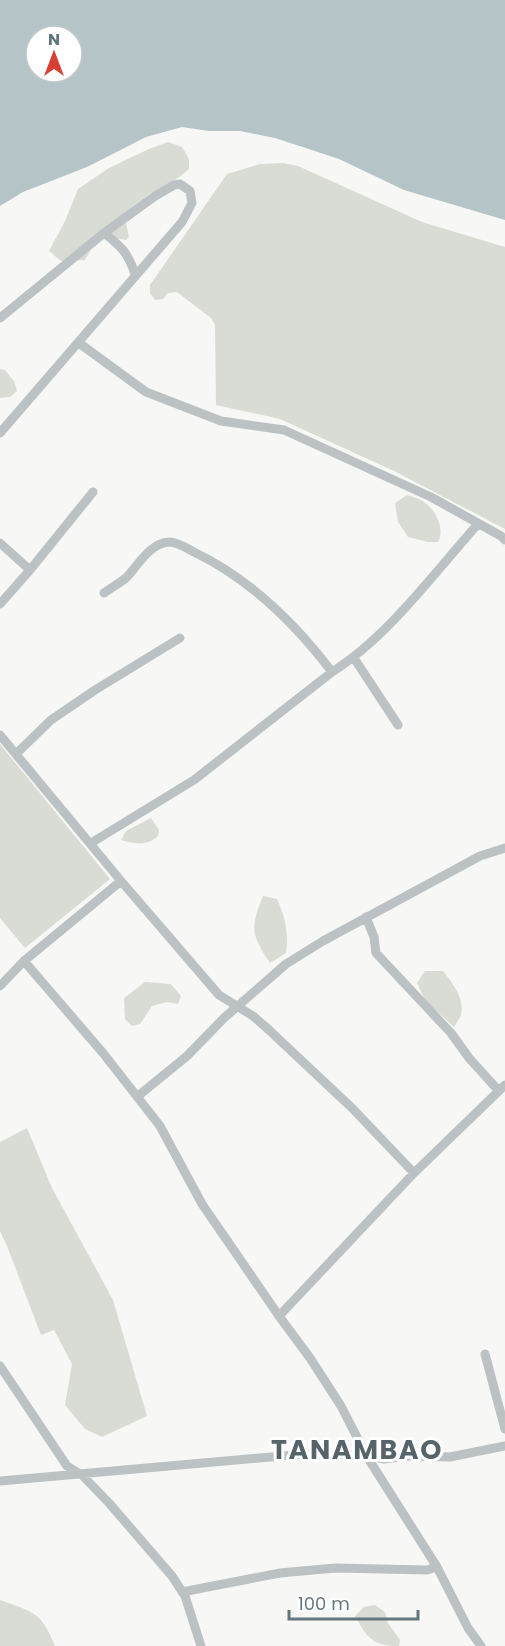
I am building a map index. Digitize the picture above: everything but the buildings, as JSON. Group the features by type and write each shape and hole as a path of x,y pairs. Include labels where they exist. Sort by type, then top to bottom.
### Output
{"street":[{"path":"0,318 104,233 174,185 180,184 190,191 192,203 182,222 0,433"},
{"path":"104,233 122,247 135,274"},
{"path":"79,343 146,393 221,421 284,430 430,497 505,540"},
{"path":"0,604 93,492"},
{"path":"91,843 194,780 332,672 354,658 384,630 478,524"},
{"path":"104,593 126,578 143,557 158,546 168,542 181,545 224,567 277,609 306,638 332,672"},
{"path":"0,543 30,570"},
{"path":"16,754 51,720 180,638"},
{"path":"354,658 398,725"},
{"path":"0,735 219,995 269,1030 336,1092 414,1173"},
{"path":"138,1096 187,1056 237,1007 286,964 366,917 480,856 505,848"},
{"path":"0,986 24,961 121,881"},
{"path":"279,1316 414,1173 502,1088 469,1058 451,1033 376,953 374,937 366,917"},
{"path":"24,961 138,1096 160,1126 202,1204 335,1396 366,1455 438,1567 468,1628 481,1646"},
{"path":"485,1354 505,1429"},
{"path":"0,1366 67,1466 82,1475 115,1510 185,1596 201,1646"},
{"path":"1,1480 82,1475 305,1454 366,1455 384,1459 407,1456 450,1457 505,1446"},
{"path":"182,1592 280,1573 335,1568 427,1570 438,1567"}],"shaded area":[{"path":"0,0 505,0 505,220 404,190 339,159 275,138 240,131 209,131 182,127 146,137 87,167 23,192 0,206"},
{"path":"168,142 182,147 189,159 189,169 124,213 129,237 126,240 115,238 104,227 85,260 61,261 49,251 78,189 109,168"},
{"path":"283,163 298,166 422,222 505,247 505,529 394,471 280,419 216,405 215,325 211,318 177,292 168,293 163,299 155,300 150,293 150,285 227,174 260,164"},
{"path":"0,369 5,370 14,381 17,391 10,397 0,398"},
{"path":"407,495 426,503 434,513 441,531 438,542 408,537 398,522 395,503"},
{"path":"0,744 110,879 25,948 0,918"},
{"path":"151,818 159,830 158,836 154,839 140,843 121,840 126,831"},
{"path":"263,896 277,899 287,932 286,953 270,963 254,931"},
{"path":"425,971 443,971 457,991 462,1008 454,1027 425,1000 417,983"},
{"path":"145,982 171,984 181,996 178,1004 167,1002 152,1006 140,1024 132,1026 125,1019 124,998"},
{"path":"27,1128 52,1188 113,1300 147,1416 102,1437 85,1429 65,1405 72,1364 54,1330 41,1335 0,1231 0,1142"},
{"path":"0,1600 35,1614 50,1634 55,1646 0,1646"},
{"path":"375,1605 385,1612 388,1623 400,1640 399,1646 377,1642 367,1635 359,1624 355,1616 364,1607"}],"district":[{"name":"TANAMBAO","path":"357,1449"}]}
